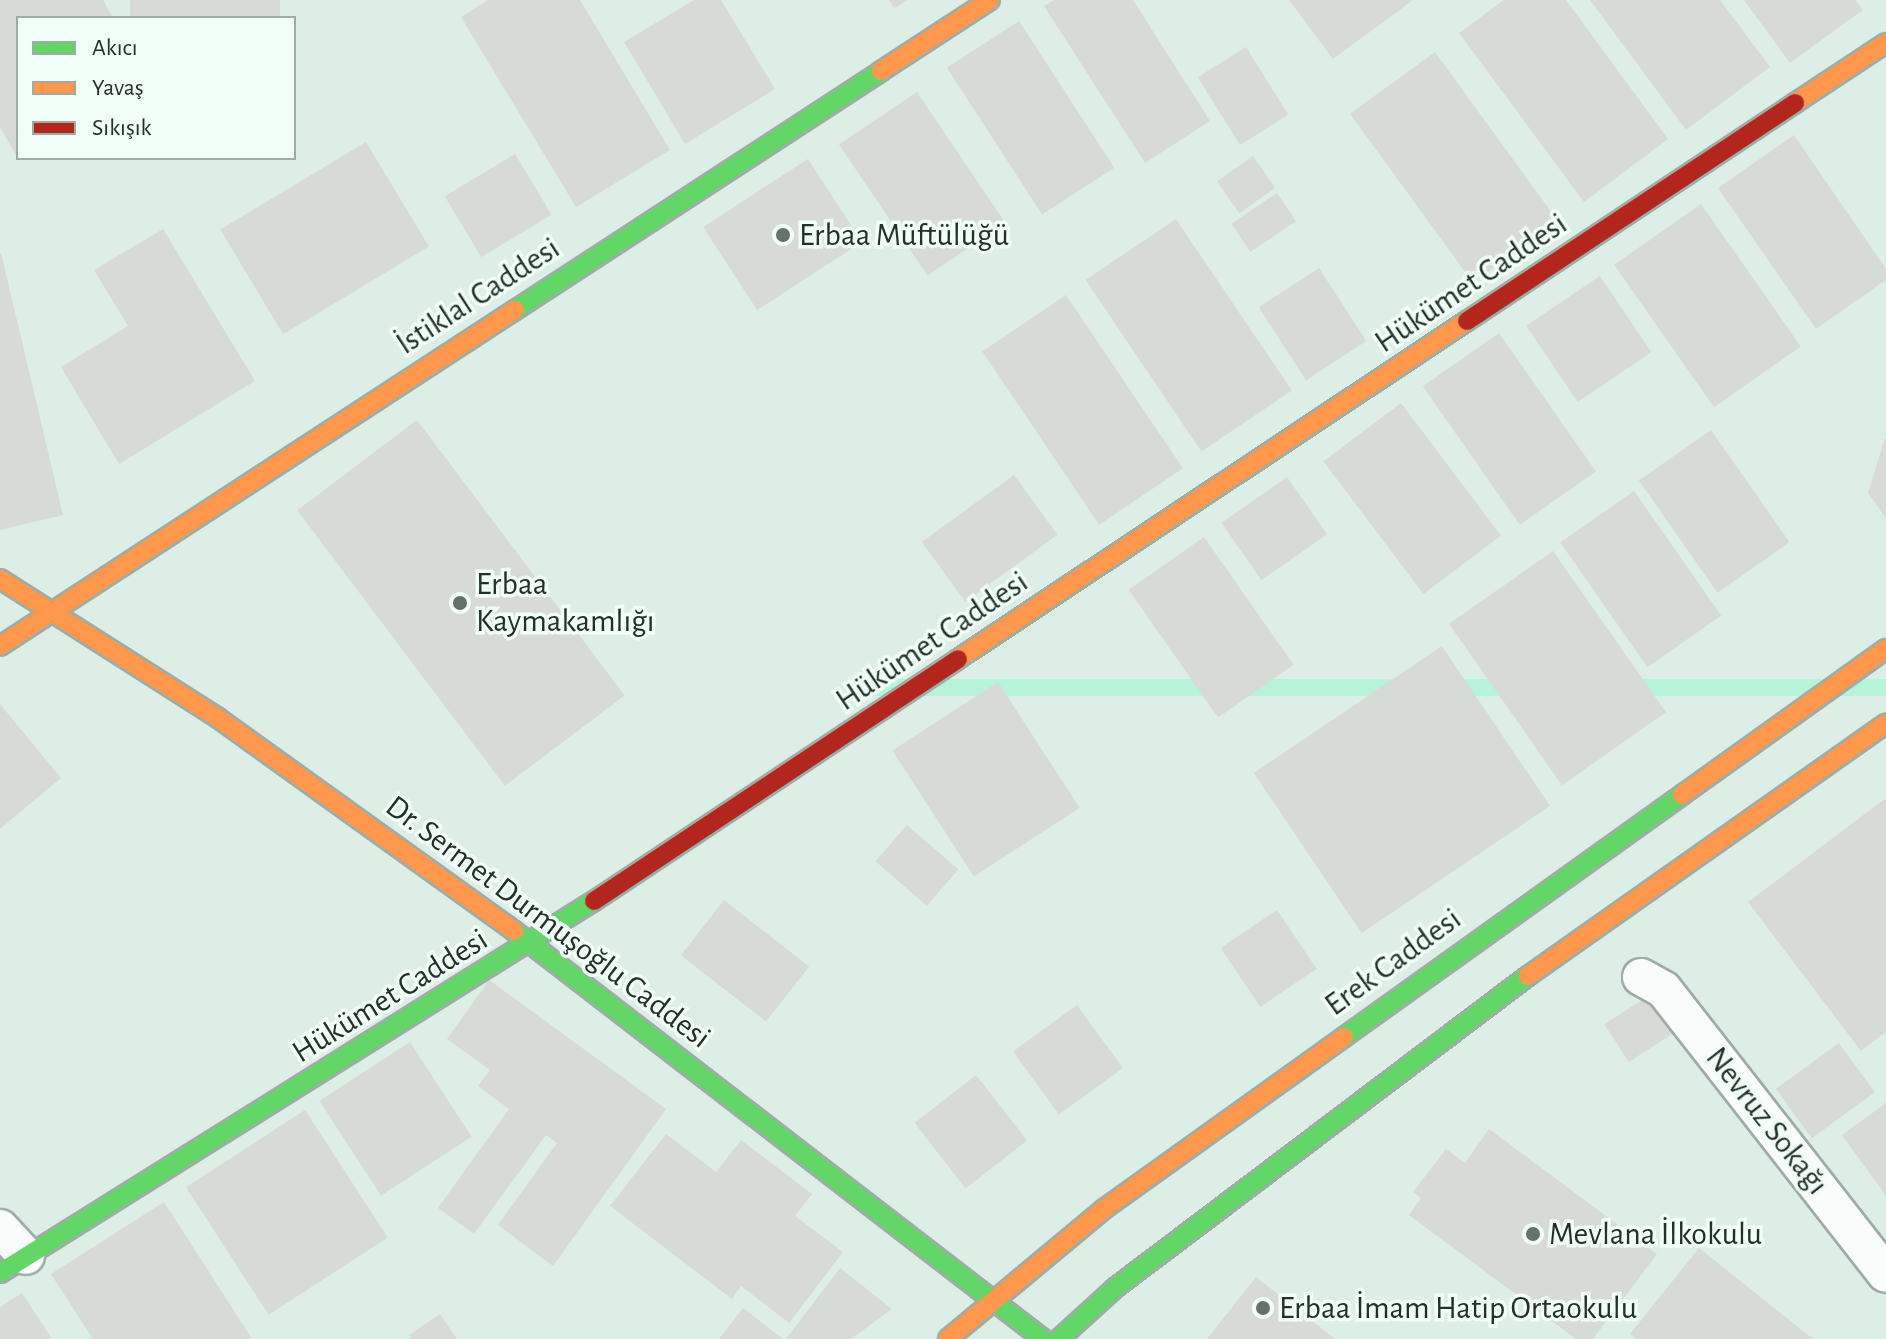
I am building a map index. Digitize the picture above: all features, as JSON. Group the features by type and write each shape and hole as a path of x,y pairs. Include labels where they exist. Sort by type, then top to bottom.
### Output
{"main road":[{"name":"İstiklal Caddesi","path":"0,646 53,607 990,0"},
{"name":"Hükümet Caddesi","path":"13,1265 531,943 1886,43"},
{"name":"Dr. Sermet Durmuşoğlu Caddesi","path":"0,579 53,607 531,943 993,1295 1043,1339"},
{"name":"Erek Caddesi","path":"948,1339 993,1295 1495,924 1886,649"},
{"path":"1059,1339 1127,1278 1484,1007 1886,723"}],"street":[{"name":"Nevruz Sokağı","path":"1641,977 1664,990 1886,1274"},
{"path":"0,1228 13,1265"}],"green space":[{"path":"848,679 1886,679 1886,696 848,696"}],"building":[{"path":"0,0 103,0 112,16 16,16 16,155 0,127"},
{"path":"130,0 280,0 280,16 130,16"},
{"path":"488,0 580,0 670,150 576,207 461,17"},
{"path":"694,0 721,0 775,89 685,144 624,42"},
{"path":"889,0 908,0 894,8"},
{"path":"1054,0 1133,0 1210,121 1145,163 1044,6"},
{"path":"1289,0 1413,0 1333,59"},
{"path":"1504,0 1566,0 1668,139 1584,202 1459,33"},
{"path":"1590,0 1720,0 1770,67 1686,130"},
{"path":"1744,0 1855,0 1863,10 1790,63"},
{"path":"1019,21 1114,168 1042,215 947,68"},
{"path":"1246,47 1288,115 1240,145 1198,77"},
{"path":"1435,52 1558,221 1473,283 1350,114"},
{"path":"917,92 1005,223 927,276 839,145"},
{"path":"1794,135 1886,269 1886,280 1816,329 1718,188"},
{"path":"366,142 429,247 283,334 220,230"},
{"path":"515,154 552,215 481,257 445,196"},
{"path":"1253,156 1275,188 1239,213 1217,181"},
{"name":"Erbaa Müftülüğü","path":"808,159 862,242 757,310 703,227"},
{"path":"1277,193 1296,221 1250,252 1231,224"},
{"path":"1701,204 1801,347 1714,407 1614,265"},
{"path":"1176,219 1292,391 1201,452 1086,280"},
{"path":"163,229 255,381 119,464 61,367 128,326 94,270"},
{"path":"0,254 63,515 0,530"},
{"path":"1319,268 1366,341 1306,380 1259,307"},
{"path":"1600,276 1651,352 1578,402 1526,326"},
{"path":"1066,295 1183,468 1099,525 982,351"},
{"path":"1499,333 1596,471 1520,525 1423,386"},
{"path":"1401,403 1501,536 1423,594 1324,461"},
{"name":"Erbaa Kaymakamlığı","path":"417,420 625,696 505,786 297,510"},
{"path":"1711,430 1790,542 1717,593 1639,480"},
{"path":"1886,438 1886,518 1868,493"},
{"path":"1014,475 1057,535 965,602 922,542"},
{"path":"1287,477 1327,534 1262,580 1221,523"},
{"path":"1634,491 1721,616 1647,667 1560,543"},
{"path":"1204,537 1293,665 1218,718 1129,590"},
{"path":"1553,551 1666,712 1562,785 1449,624"},
{"path":"1442,646 1550,806 1362,933 1254,773"},
{"path":"998,682 1080,808 974,876 892,751"},
{"path":"0,704 61,778 0,829"},
{"path":"1886,798 1886,1032 1861,1051 1748,902"},
{"path":"907,825 958,870 927,906 876,861"},
{"path":"724,900 809,966 766,1022 681,955"},
{"path":"1277,910 1317,969 1260,1007 1221,948"},
{"path":"489,980 666,1109 553,1266 498,1225 557,1143 546,1135 474,1234 438,1208 509,1109 478,1086 490,1070 447,1039"},
{"path":"1648,996 1673,1034 1629,1062 1604,1024"},
{"path":"1077,1005 1123,1068 1059,1115 1013,1051"},
{"path":"410,1042 472,1137 381,1196 319,1101"},
{"path":"1839,1043 1875,1092 1812,1138 1776,1089"},
{"path":"976,1075 1027,1140 966,1188 915,1123"},
{"path":"1886,1103 1886,1196 1842,1135"},
{"path":"305,1110 388,1237 269,1315 186,1187"},
{"name":"Mevlana İlkokulu","path":"1489,1129 1657,1254 1593,1339 1576,1339 1409,1215 1421,1198 1413,1192 1446,1149 1465,1163"},
{"path":"666,1134 716,1172 741,1140 812,1194 795,1216 843,1252 789,1323 741,1286 732,1299 610,1206"},
{"path":"164,1202 252,1339 93,1339 51,1274"},
{"path":"1699,1248 1813,1339 1636,1339 1630,1334"},
{"path":"840,1268 892,1309 851,1339 786,1339"},
{"name":"Erbaa İmam Hatip Ortaokulu","path":"1256,1277 1335,1339 1207,1339"},
{"path":"22,1293 52,1339 0,1339 0,1307"},
{"path":"743,1308 783,1339 719,1339"},
{"path":"440,1314 457,1339 412,1339 409,1335"}],"traffic: fast":[{"path":"515,310 881,71"},
{"path":"1344,1037 1682,795"},
{"path":"0,1273 594,901"},
{"path":"514,931 1043,1339"},
{"path":"1059,1339 1115,1288 1528,976"}],"traffic: slow":[{"path":"881,71 990,0"},
{"path":"1795,103 1886,43"},
{"path":"0,646 515,310"},
{"path":"958,659 1467,321"},
{"path":"0,579 218,718 514,931"},
{"path":"1682,795 1886,649"},
{"path":"1528,976 1886,723"},
{"path":"948,1339 1104,1209 1344,1037"}],"traffic: jam":[{"path":"1467,321 1795,103"},
{"path":"594,901 958,659"}],"place":[{"name":"Erbaa Müftülüğü","path":"783,235"},
{"name":"Erbaa Kaymakamlığı","path":"460,603"},
{"name":"Mevlana İlkokulu","path":"1533,1234"},
{"name":"Erbaa İmam Hatip Ortaokulu","path":"1263,1308"}]}
